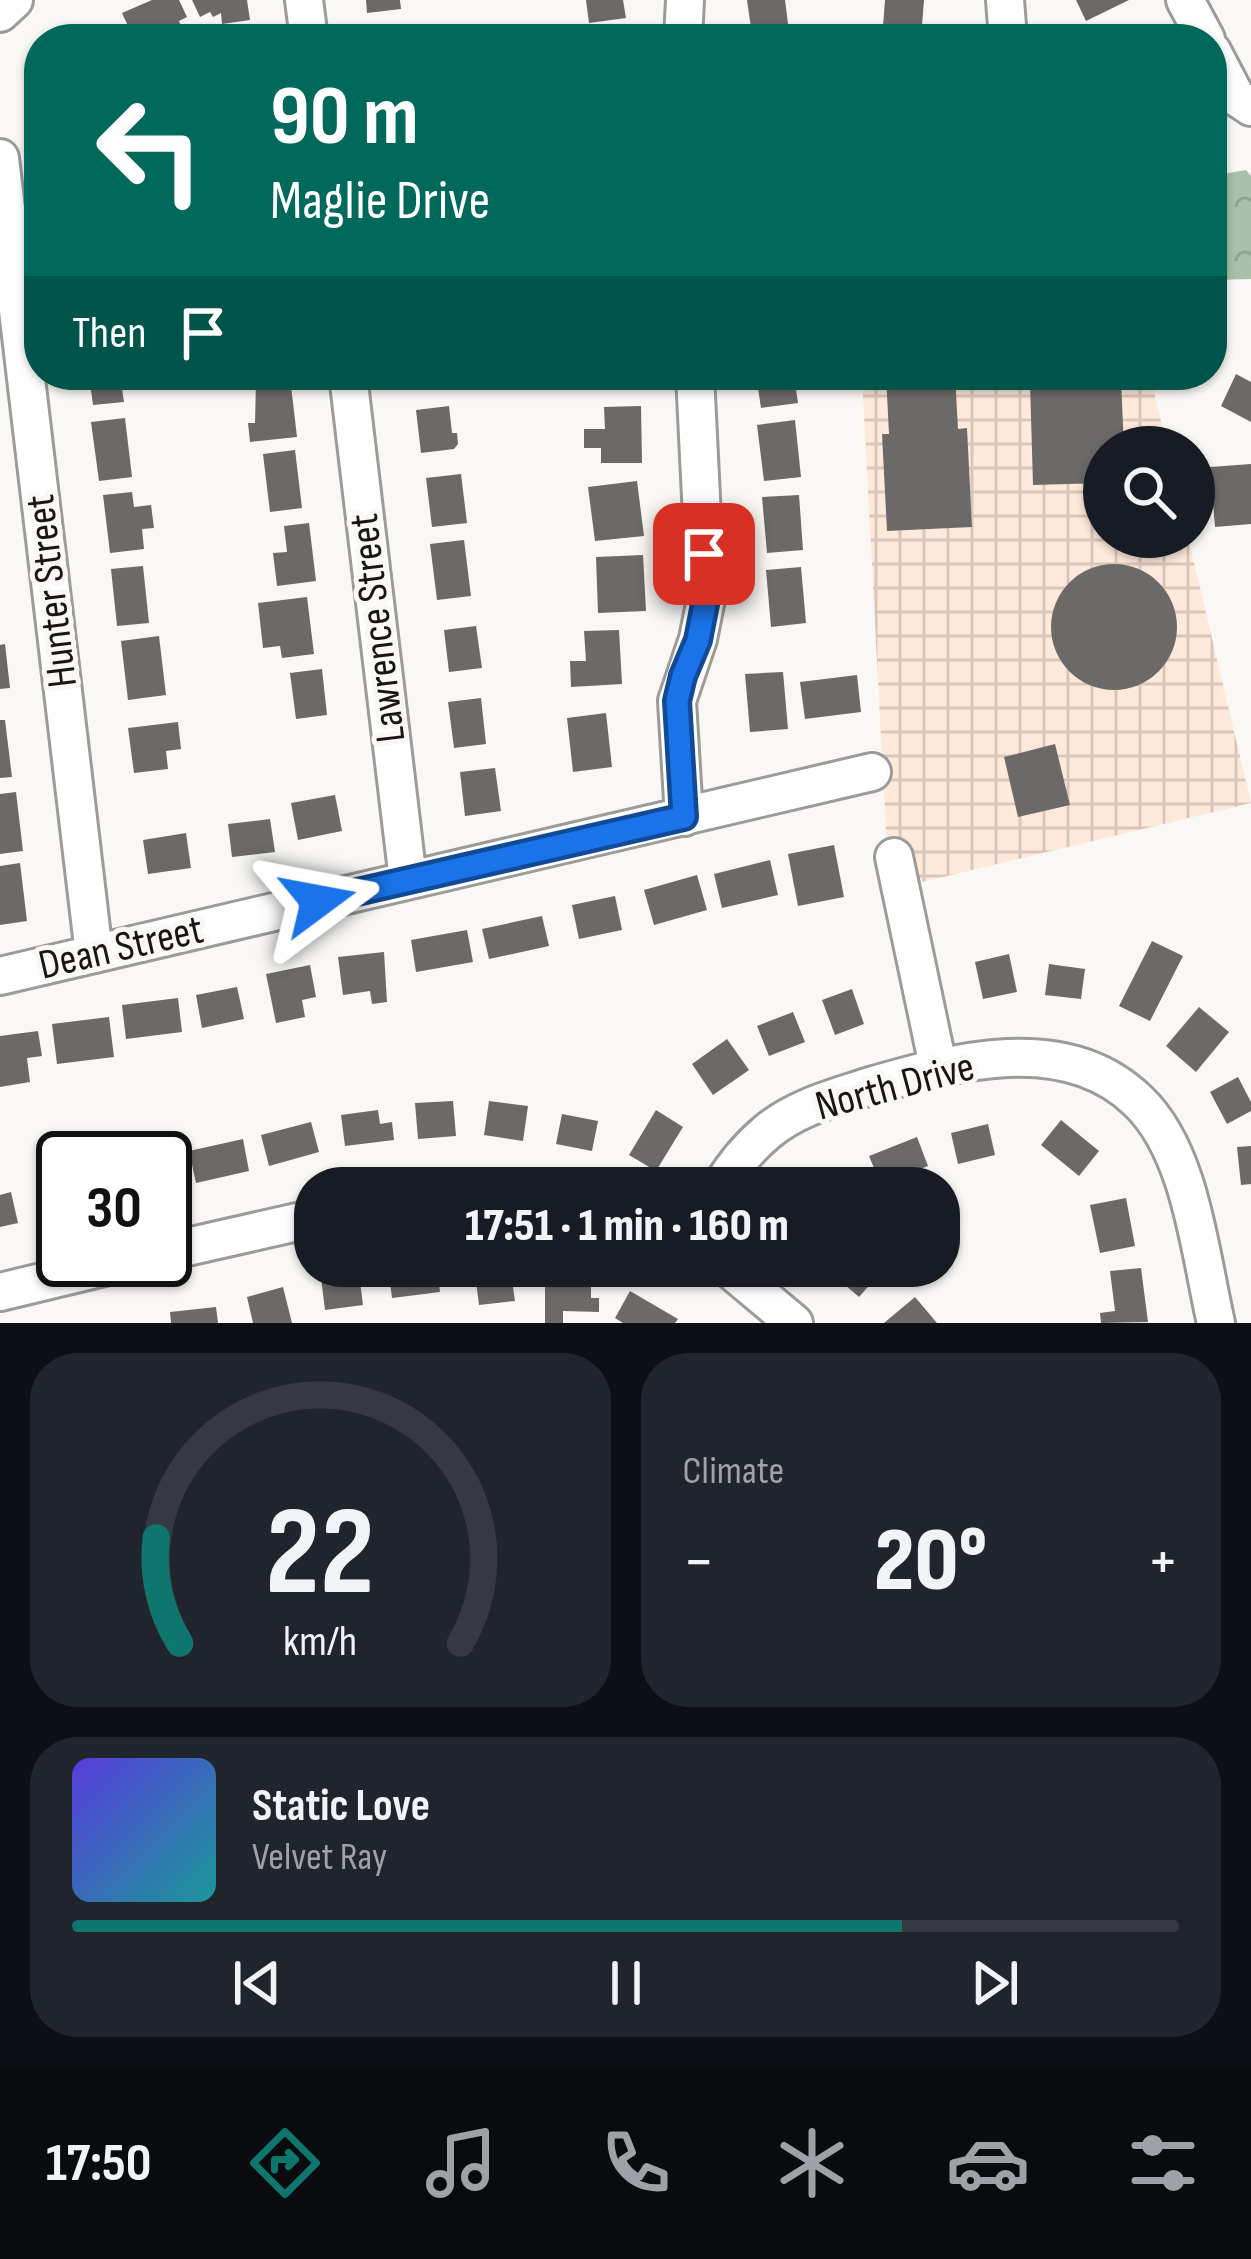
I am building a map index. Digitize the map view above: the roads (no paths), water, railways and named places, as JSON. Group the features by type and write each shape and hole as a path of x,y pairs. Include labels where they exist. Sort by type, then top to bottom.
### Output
{"street":[{"path":"0,13 14,0"},
{"path":"1227,80 1236,97 1251,107"},
{"name":"Hunter Street","path":"0,158 17,452 94,954"},
{"name":"Lawrence Street","path":"350,390 407,880"},
{"path":"684,817 677,701 706,599 696,390"},
{"name":"Dean Street","path":"0,976 872,772"},
{"path":"894,857 938,1066"},
{"name":"North Drive","path":"737,1167 768,1130 820,1102 938,1066 1025,1057 1062,1061 1115,1083 1138,1100 1164,1132 1178,1160 1216,1323"},
{"path":"192,1246 294,1223"},
{"path":"0,1292 36,1283"},
{"path":"751,1287 794,1323"}]}
